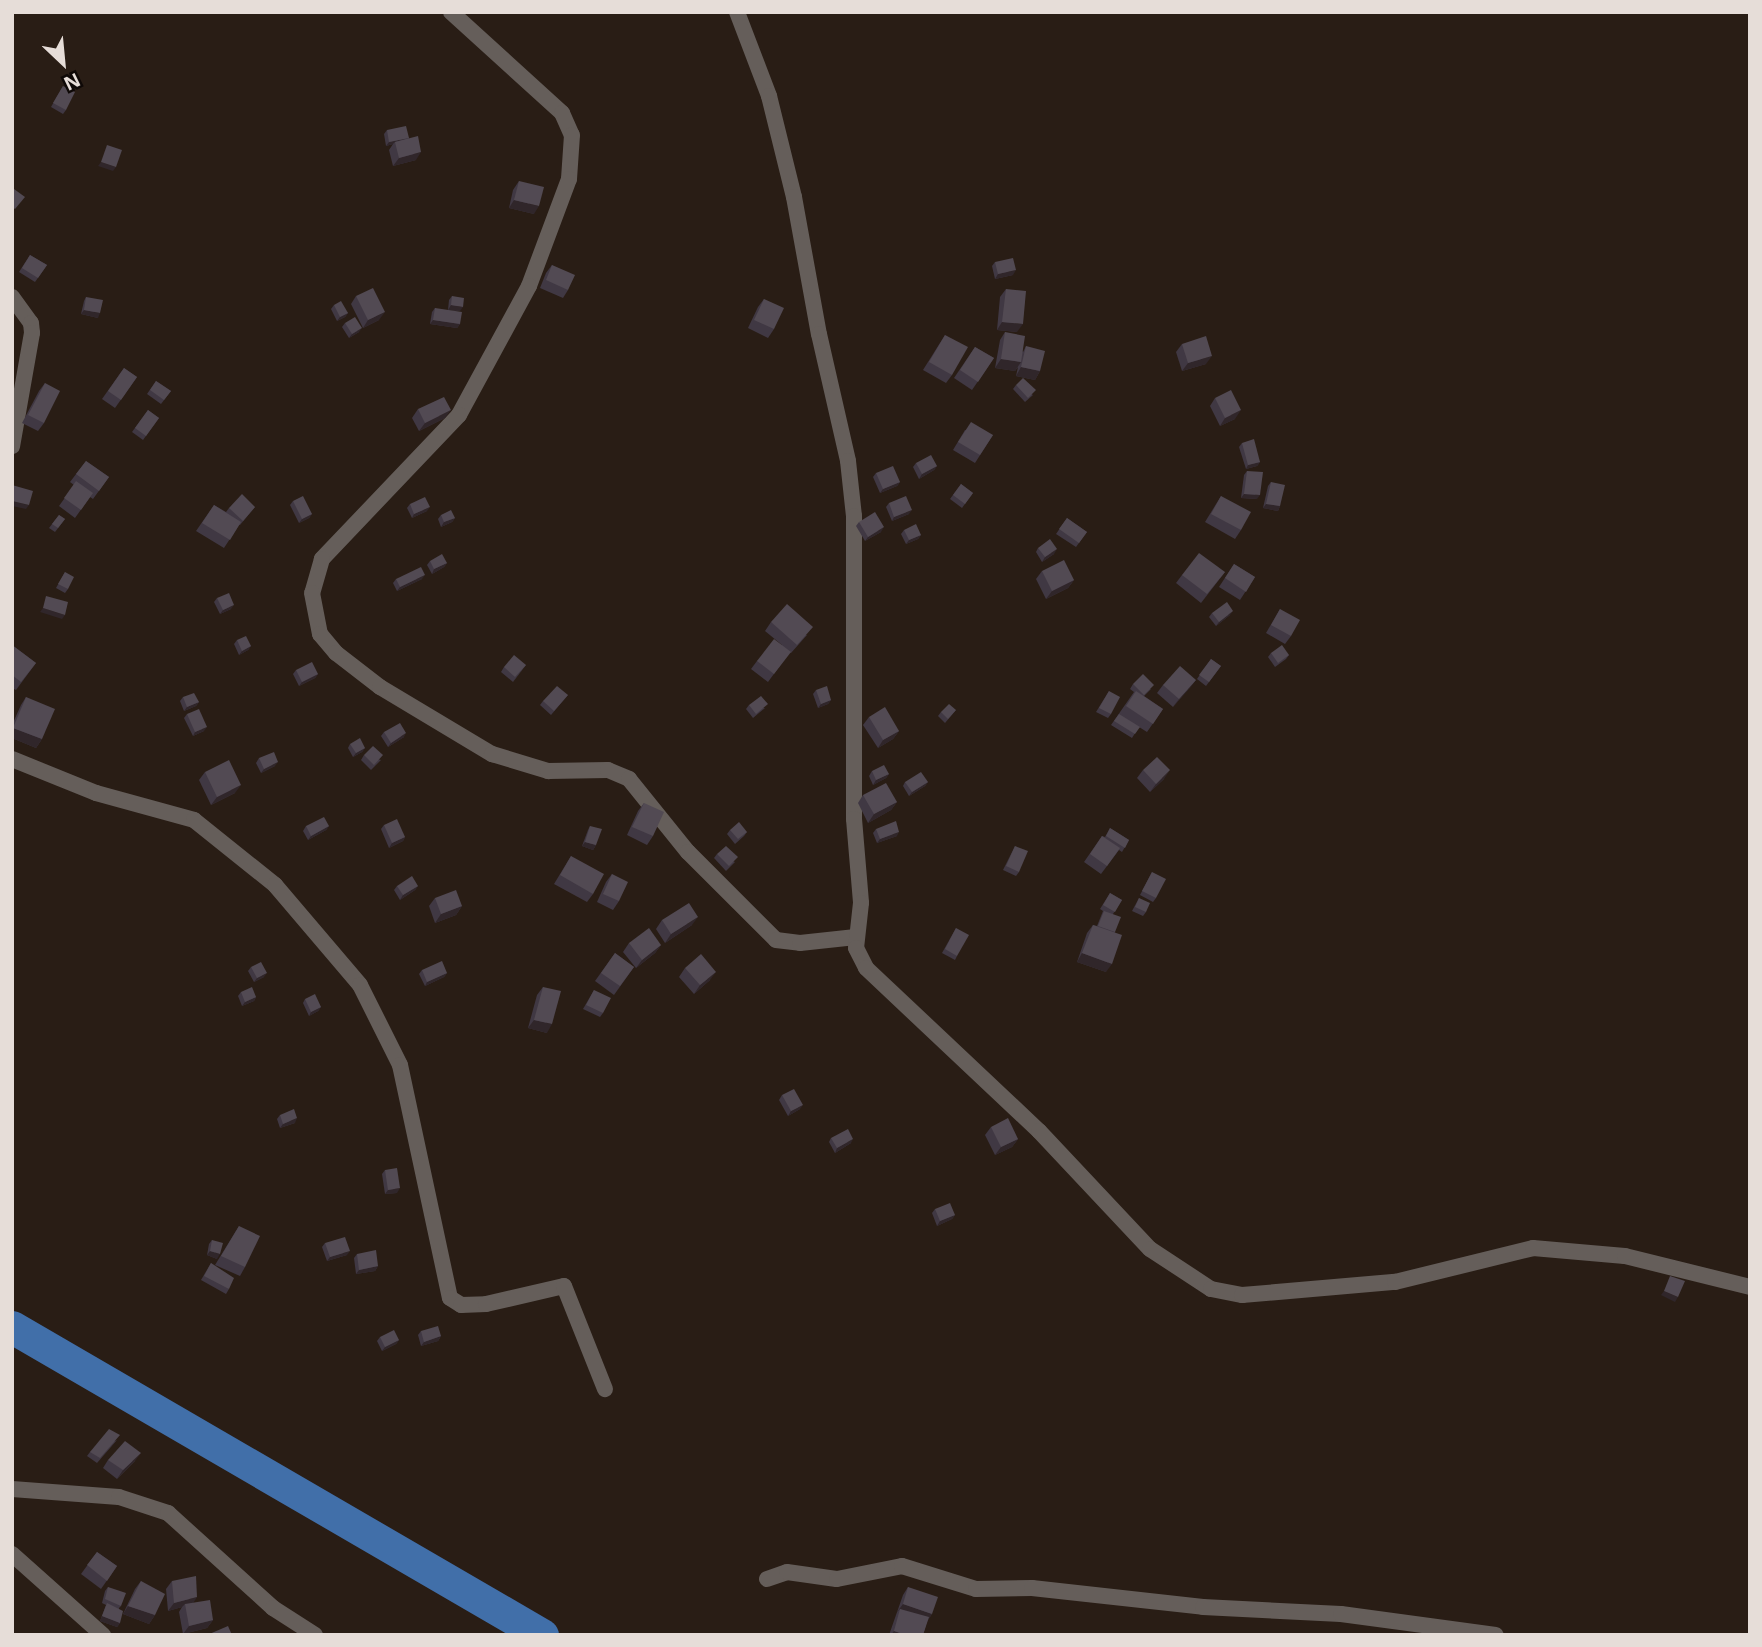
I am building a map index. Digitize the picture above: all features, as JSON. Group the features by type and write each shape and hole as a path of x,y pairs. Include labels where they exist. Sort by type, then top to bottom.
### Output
{"street":[{"path":"451,12 562,113 572,135 569,179 529,286 459,415 322,559 312,593 320,634 336,653 380,687 492,754 548,771 608,770 629,779 688,852 776,940 800,943 856,937"},
{"path":"737,12 769,96 794,197 818,334 848,461 854,516 854,819 861,903 856,937 859,958 866,968 1039,1131 1150,1249 1211,1289 1242,1295 1395,1282 1533,1248 1625,1256 1750,1287"},
{"path":"12,296 25,313 32,333 12,446"},
{"path":"12,758 96,793 194,820 275,885 360,985 400,1065 450,1298 461,1306 486,1304 564,1286 605,1389"},
{"path":"12,1489 119,1497 168,1513 274,1608 316,1635"},
{"path":"12,1554 103,1635"},
{"path":"766,1579 787,1572 837,1579 902,1566 976,1589 1032,1588 1203,1607 1341,1614 1496,1635"}],"building":[{"path":"63,86 75,92 66,110 53,103"},
{"path":"406,126 409,138 389,142 387,130"},
{"path":"418,136 421,152 399,158 395,142"},
{"path":"107,145 122,150 116,167 101,162"},
{"path":"519,181 544,187 539,206 514,200"},
{"path":"14,189 25,197 15,209 12,207"},
{"path":"30,255 47,265 38,278 22,268"},
{"path":"1013,258 1016,270 998,274 995,262"},
{"path":"552,265 575,275 568,290 546,280"},
{"path":"373,288 385,312 368,320 356,296"},
{"path":"1006,289 1026,291 1023,324 1002,322"},
{"path":"452,296 464,298 463,307 451,305"},
{"path":"86,297 103,300 100,313 84,310"},
{"path":"764,299 784,308 774,329 754,320"},
{"path":"341,301 348,313 340,317 334,305"},
{"path":"435,308 462,312 460,324 433,320"},
{"path":"355,317 362,328 352,334 345,323"},
{"path":"1005,332 1025,336 1021,362 1001,359"},
{"path":"945,335 968,347 952,375 929,362"},
{"path":"1206,336 1212,356 1188,363 1182,344"},
{"path":"1026,346 1045,351 1040,371 1021,367"},
{"path":"975,347 994,358 978,382 960,370"},
{"path":"124,368 137,377 121,400 108,391"},
{"path":"1023,378 1036,390 1028,398 1016,385"},
{"path":"156,381 171,391 164,400 150,390"},
{"path":"45,383 60,391 44,423 28,415"},
{"path":"1231,390 1241,410 1225,418 1215,398"},
{"path":"444,397 451,410 425,423 418,409"},
{"path":"148,410 159,418 146,436 135,428"},
{"path":"971,422 993,435 980,455 958,442"},
{"path":"1254,439 1260,462 1248,465 1242,443"},
{"path":"931,455 937,466 922,474 916,463"},
{"path":"86,461 109,477 99,491 76,474"},
{"path":"893,466 900,482 883,489 876,473"},
{"path":"1247,471 1263,472 1260,495 1244,494"},
{"path":"76,481 93,493 81,510 64,498"},
{"path":"1271,482 1285,485 1280,506 1266,504"},
{"path":"961,484 973,493 965,504 953,495"},
{"path":"12,485 33,491 29,505 12,501"},
{"path":"242,494 255,507 243,521 229,508"},
{"path":"303,496 312,514 302,519 293,501"},
{"path":"906,496 912,510 894,517 889,503"},
{"path":"1221,496 1251,512 1241,530 1211,514"},
{"path":"425,497 430,507 414,514 410,504"},
{"path":"214,505 241,522 230,540 202,523"},
{"path":"451,510 455,518 444,522 441,515"},
{"path":"875,512 884,527 868,537 859,522"},
{"path":"59,515 65,519 58,528 52,524"},
{"path":"1067,518 1087,532 1079,543 1059,529"},
{"path":"916,524 921,535 909,540 904,530"},
{"path":"1050,539 1057,549 1045,557 1038,548"},
{"path":"1199,553 1225,572 1207,594 1182,575"},
{"path":"442,554 447,563 434,569 430,561"},
{"path":"1064,560 1074,580 1052,591 1042,571"},
{"path":"1234,564 1255,577 1246,592 1225,578"},
{"path":"421,567 425,575 400,587 396,579"},
{"path":"65,572 74,577 68,589 58,584"},
{"path":"229,593 234,605 223,610 217,598"},
{"path":"46,596 68,602 65,615 43,608"},
{"path":"1227,602 1233,611 1219,622 1212,613"},
{"path":"787,604 813,627 797,645 771,622"},
{"path":"1280,609 1300,620 1291,636 1271,625"},
{"path":"246,636 251,646 242,651 237,640"},
{"path":"774,639 791,652 774,674 757,661"},
{"path":"12,645 36,663 21,682 12,675"},
{"path":"1282,645 1289,655 1278,663 1271,653"},
{"path":"514,655 526,665 515,677 504,667"},
{"path":"1211,659 1221,666 1209,682 1199,675"},
{"path":"312,662 318,674 302,682 296,670"},
{"path":"1180,666 1196,680 1179,699 1163,685"},
{"path":"1143,674 1154,685 1144,695 1133,684"},
{"path":"557,686 568,695 554,711 543,701"},
{"path":"827,686 831,700 821,704 816,690"},
{"path":"1109,691 1120,697 1111,714 1099,708"},
{"path":"1136,691 1163,709 1153,724 1126,706"},
{"path":"194,693 199,702 187,707 183,697"},
{"path":"761,696 768,704 756,714 749,705"},
{"path":"26,697 55,709 42,739 13,728"},
{"path":"949,704 956,710 948,719 941,712"},
{"path":"885,707 899,731 883,740 869,717"},
{"path":"199,709 207,727 195,732 187,714"},
{"path":"1119,714 1140,727 1135,734 1114,721"},
{"path":"400,723 406,733 391,743 384,732"},
{"path":"360,738 365,748 356,753 350,744"},
{"path":"373,746 383,755 374,765 364,755"},
{"path":"274,752 278,762 264,769 259,758"},
{"path":"1157,757 1170,770 1156,784 1143,770"},
{"path":"229,760 241,785 217,797 205,772"},
{"path":"884,765 889,774 876,780 872,771"},
{"path":"921,772 928,782 912,792 905,782"},
{"path":"886,783 897,802 874,814 863,795"},
{"path":"644,803 664,812 653,836 632,827"},
{"path":"324,817 329,826 311,836 306,826"},
{"path":"397,819 405,837 392,843 384,825"},
{"path":"896,821 899,832 880,839 876,829"},
{"path":"739,822 747,832 738,839 730,830"},
{"path":"590,826 602,829 596,845 585,842"},
{"path":"1110,828 1129,840 1125,848 1106,836"},
{"path":"1102,836 1120,848 1107,866 1090,854"},
{"path":"726,846 738,857 729,866 717,854"},
{"path":"1015,846 1028,851 1019,872 1006,866"},
{"path":"571,856 604,874 593,894 560,875"},
{"path":"1152,872 1166,879 1156,898 1142,891"},
{"path":"612,874 628,882 619,901 603,894"},
{"path":"412,876 418,886 403,895 397,886"},
{"path":"456,890 462,906 441,914 435,898"},
{"path":"1110,893 1122,900 1115,912 1103,905"},
{"path":"1139,898 1150,903 1146,912 1135,907"},
{"path":"689,903 698,917 671,934 662,920"},
{"path":"1104,911 1121,917 1115,932 1098,926"},
{"path":"1093,925 1122,935 1112,964 1082,953"},
{"path":"649,928 661,945 642,960 629,943"},
{"path":"956,928 969,935 957,956 945,949"},
{"path":"615,953 634,967 620,986 601,973"},
{"path":"701,954 716,972 700,985 685,968"},
{"path":"442,961 447,973 427,982 422,970"},
{"path":"261,962 267,973 257,978 251,967"},
{"path":"252,987 256,997 245,1002 241,992"},
{"path":"543,987 561,991 552,1024 534,1020"},
{"path":"594,990 611,998 603,1013 586,1005"},
{"path":"315,994 321,1007 311,1012 305,999"},
{"path":"794,1089 803,1105 791,1111 782,1095"},
{"path":"294,1109 297,1118 283,1124 280,1115"},
{"path":"1008,1118 1018,1139 1001,1147 991,1127"},
{"path":"848,1129 853,1139 837,1148 831,1138"},
{"path":"397,1168 400,1188 388,1190 385,1170"},
{"path":"950,1203 955,1215 940,1221 935,1209"},
{"path":"239,1226 260,1236 245,1267 221,1256"},
{"path":"345,1237 350,1251 330,1257 325,1243"},
{"path":"212,1240 223,1243 220,1254 210,1251"},
{"path":"376,1250 378,1266 359,1270 357,1254"},
{"path":"211,1263 234,1278 229,1289 204,1276"},
{"path":"1670,1276 1685,1281 1678,1297 1664,1291"},
{"path":"438,1326 441,1336 424,1342 421,1331"},
{"path":"394,1330 399,1340 385,1347 380,1337"},
{"path":"109,1429 120,1435 100,1458 90,1452"},
{"path":"125,1441 141,1453 123,1470 108,1460"},
{"path":"97,1552 117,1566 107,1581 87,1565"},
{"path":"196,1576 197,1597 174,1603 172,1581"},
{"path":"141,1581 165,1594 155,1615 128,1606"},
{"path":"108,1587 126,1593 121,1606 105,1599"},
{"path":"908,1587 938,1597 932,1614 903,1604"},
{"path":"210,1600 213,1620 189,1626 185,1604"},
{"path":"107,1603 123,1611 120,1623 102,1616"},
{"path":"900,1609 929,1617 923,1635 906,1635 894,1631"},
{"path":"228,1626 232,1635 207,1635"}],"waterway":[{"path":"12,1327 542,1635"}]}
